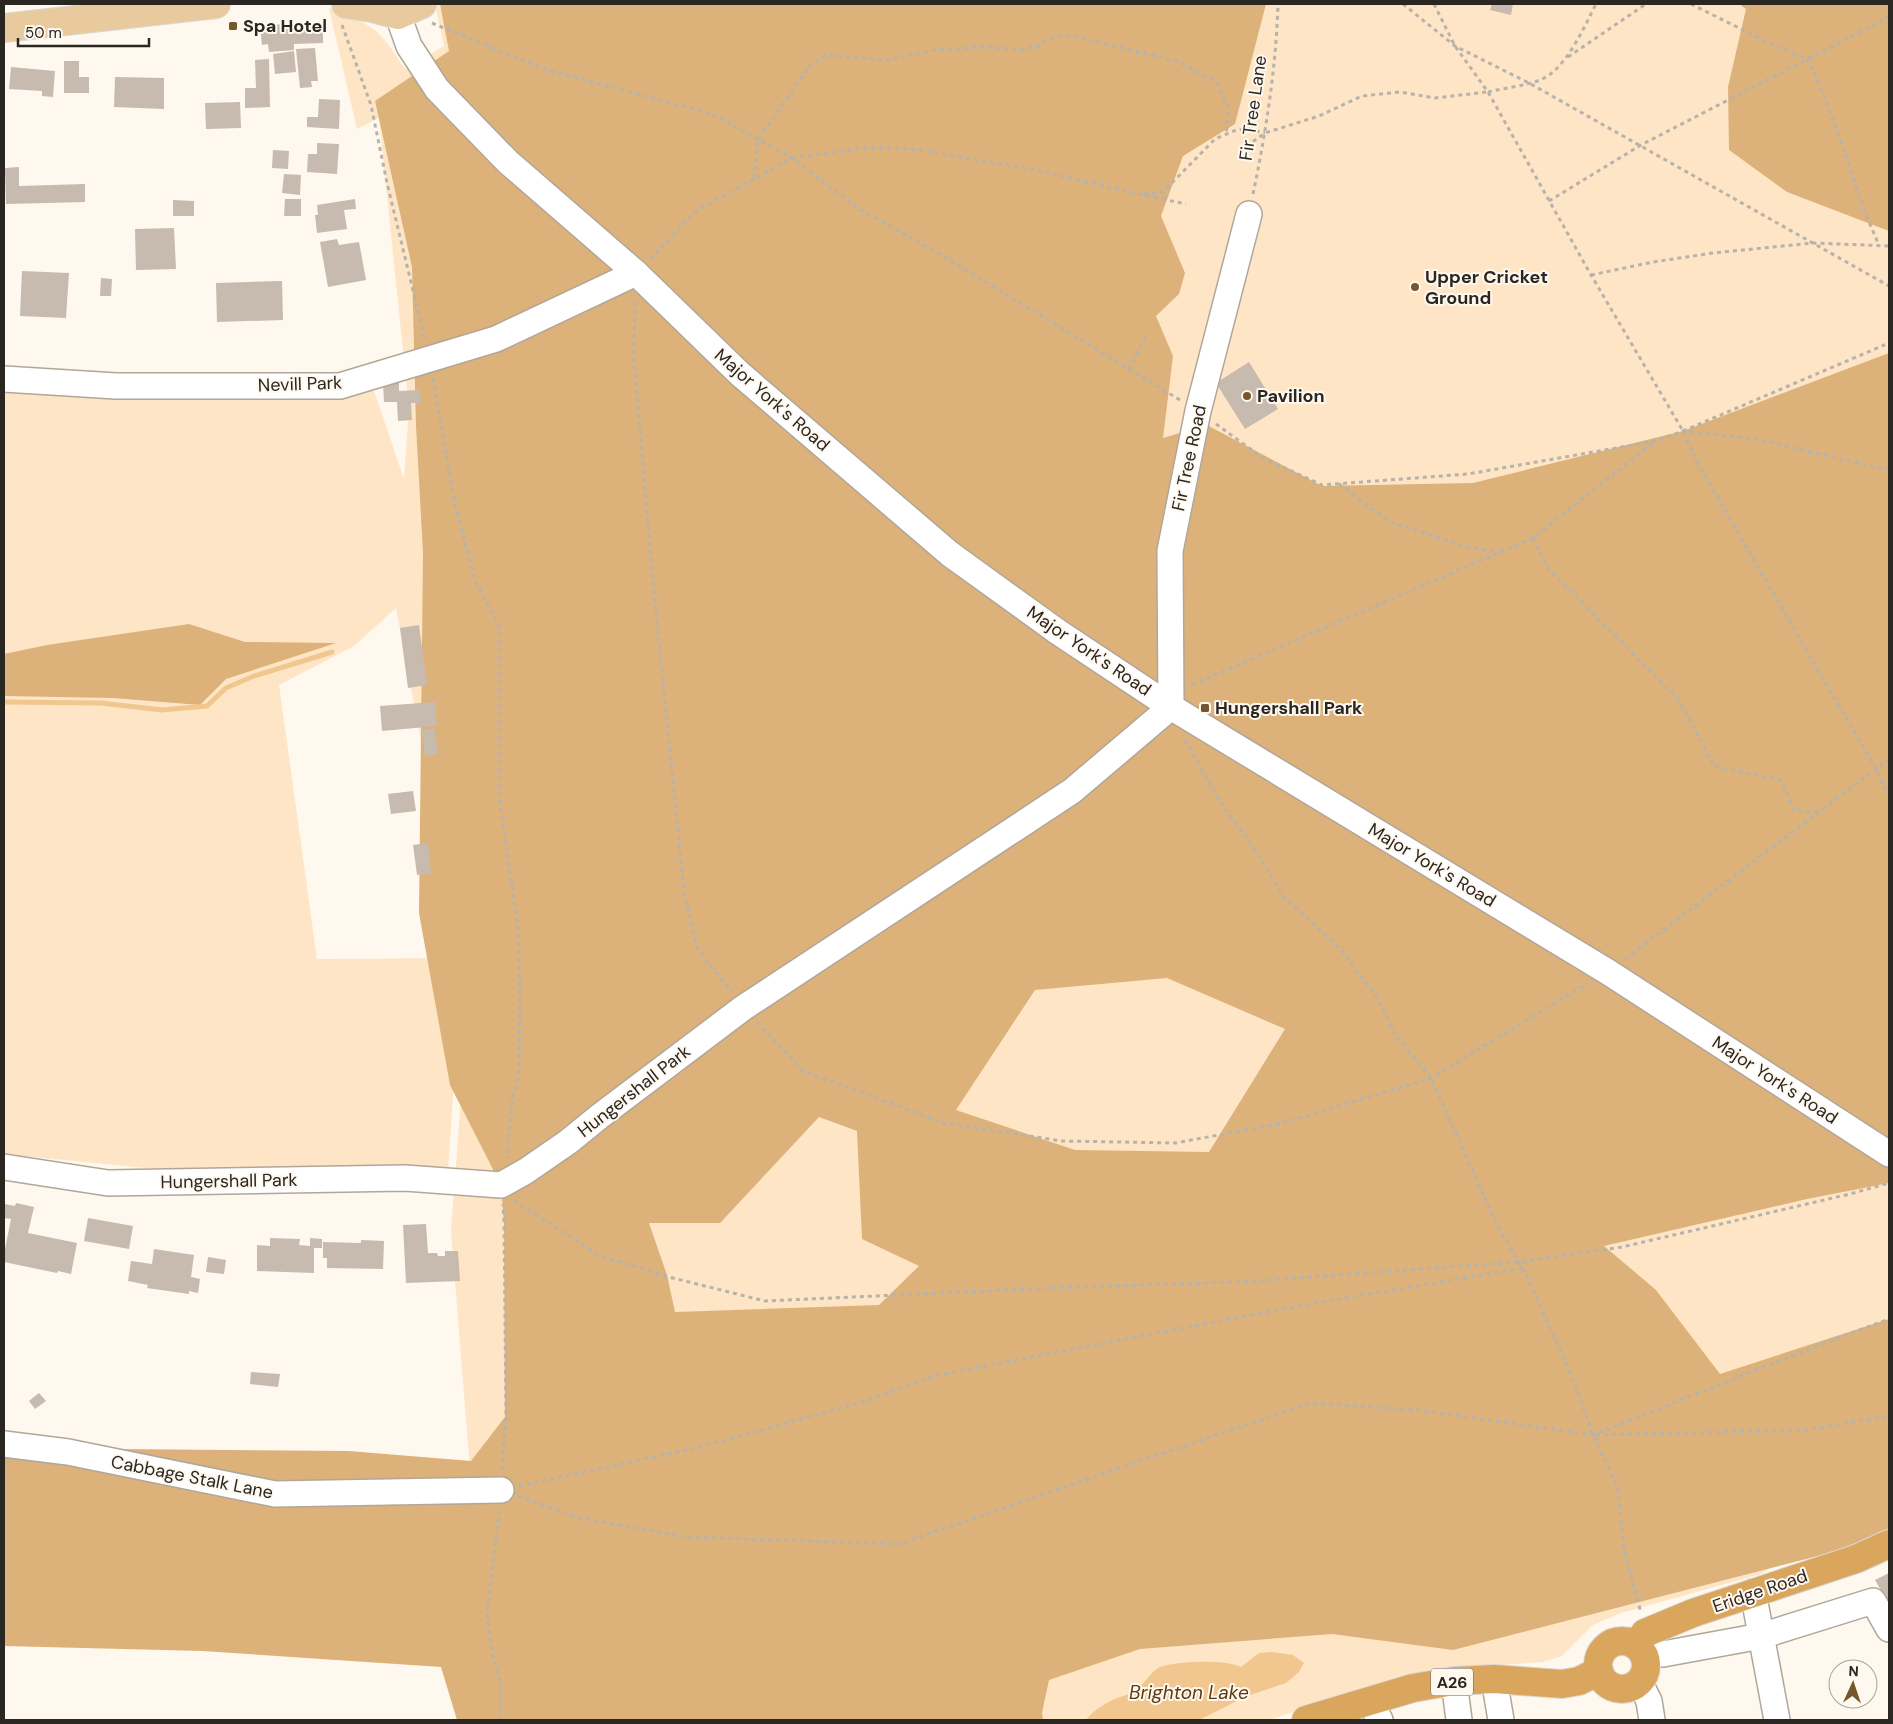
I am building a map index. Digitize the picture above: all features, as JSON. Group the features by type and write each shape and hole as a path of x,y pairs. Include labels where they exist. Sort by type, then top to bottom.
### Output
{"highway":[{"name":"Eridge Road","path":"1641,1639 1693,1614 1752,1592 1856,1559 1889,1544"},
{"path":"1641,1639 1646,1666 1645,1674 1640,1681 1627,1688 1614,1687 1602,1678 1599,1671 1600,1655 1605,1648 1612,1643 1641,1639"},
{"name":"A26","path":"1306,1720 1375,1710 1413,1688 1454,1681 1494,1679 1562,1684 1579,1681 1599,1671"}],"main road":[{"path":"4,28 216,4"},
{"path":"343,12 372,8 410,10"}],"street":[{"name":"Major York's Road","path":"410,10 409,46 437,89 508,162 636,273 740,374 950,554 1058,632 1172,707 1608,972 1889,1154"},
{"name":"Fir Tree Road","path":"1172,707 1170,551 1198,411 1249,214"},
{"name":"Nevill Park","path":"4,379 116,386 340,386 496,339 636,273"},
{"name":"Hungershall Park","path":"4,1167 108,1183 405,1178 501,1185 526,1171 568,1142 744,1008 1072,791 1172,707"},
{"name":"Cabbage Stalk Lane","path":"4,1444 68,1452 275,1494 501,1490"},
{"path":"1752,1592 1777,1720"},
{"path":"1663,1654 1761,1636 1873,1601 1889,1629"},
{"path":"1494,1679 1501,1720"},
{"path":"1454,1681 1458,1720"},
{"path":"1640,1681 1649,1701 1652,1720"}],"path":[{"name":"Fir Tree Lane","path":"1249,214 1265,134 1278,4"},
{"path":"1403,4 1455,46 1530,83 1889,286"},
{"path":"1434,4 1455,46 1487,92 1591,275 1683,431 1699,466 1876,769 1889,796"},
{"path":"1564,60 1573,49 1596,4"},
{"path":"1240,151 1265,134 1319,116 1362,96 1400,92 1435,98 1487,92 1542,80 1564,60 1646,4"},
{"path":"1690,4 1773,45 1807,59 1832,113 1865,215 1879,245"},
{"path":"410,10 417,16 544,70 712,114 792,158 860,209 933,250 1198,411 1263,458 1322,485 1468,474 1656,441 1889,344"},
{"path":"343,12 371,105 387,183 430,359 454,500 476,583 499,625 498,796 518,928 520,994 519,1076 512,1102 509,1152 501,1185 504,1223 506,1407 501,1490 487,1616 492,1651 501,1685 501,1720"},
{"path":"1549,201 1641,145 1889,17"},
{"path":"754,178 758,139 812,63 826,56 888,60 936,50 983,47 1036,47 1053,37 1073,36 1177,61 1217,82 1229,109 1226,135"},
{"path":"1141,195 1164,192 1215,139 1236,130 1246,129 1265,134"},
{"path":"636,273 699,209 792,158 879,147 920,150 1032,169 1186,204"},
{"path":"1591,275 1653,262 1713,253 1813,243 1889,246"},
{"path":"1129,369 1147,334"},
{"path":"1683,431 1756,439 1889,470"},
{"path":"1172,707 1191,685 1533,538 1656,441"},
{"path":"1339,484 1390,522 1467,547 1499,552"},
{"path":"1533,538 1548,567 1679,700 1714,766 1781,780 1794,810 1818,813"},
{"path":"1184,737 1221,803 1256,851 1283,896 1341,950 1378,999 1397,1037 1431,1078 1498,1227 1523,1268 1576,1386 1593,1435 1618,1488 1624,1549 1638,1596 1641,1639"},
{"path":"1608,972 1889,759"},
{"path":"501,1185 514,1201 601,1256 665,1276 765,1301 1073,1287 1240,1282 1519,1262 1622,1247 1889,1183"},
{"path":"501,1490 700,1447 866,1401 938,1375 1309,1304 1523,1268"},
{"path":"1593,1435 1889,1319"},
{"path":"501,1490 580,1518 686,1537 899,1544 1309,1403 1418,1410 1593,1435 1805,1430 1889,1416"}],"shaded area":[{"path":"435,4 1889,4 1889,1489 1761,1574 1621,1613 1593,1625 1562,1656 1543,1662 1472,1667 1385,1684 1268,1720 471,1720 472,1495 451,1230 469,996 462,961 448,1170 205,1174 4,1154 4,392 213,397 374,391 404,479 409,408 379,118 357,129 329,8 374,29 393,51 405,69 444,46","holes":["396,608 462,958 317,959 279,685 354,646"]},
{"path":"440,4 1266,4 1235,124 1183,156 1161,216 1185,273 1179,294 1156,316 1173,356 1163,438 1207,425 1322,486 1473,483 1683,431 1889,353 1889,1183 1807,1199 1604,1246 1656,1290 1720,1374 1889,1319 1889,1530 1861,1545 1453,1650 1332,1634 1140,1649 1049,1680 1042,1713 1043,1720 457,1720 441,1667 202,1651 4,1646 4,1448 349,1451 471,1461 505,1417 504,1223 501,1185 450,1085 419,913 423,553 416,426 412,267 375,101 449,51","holes":["1167,978 1285,1029 1209,1152 1075,1150 956,1110 1035,990","819,1117 857,1131 862,1239 919,1266 879,1305 675,1312 667,1275 649,1223 720,1223"]},
{"path":"1739,4 1889,4 1889,231 1787,192 1729,150 1728,87 1746,9"},
{"path":"189,624 245,642 336,643 226,679 200,705 113,698 4,696 4,654 47,645"}],"water":[{"name":"Brighton Lake","path":"1272,1652 1293,1655 1304,1663 1299,1672 1286,1683 1247,1696 1199,1720 1086,1720 1092,1713 1104,1705 1135,1691 1160,1667 1178,1663 1213,1662 1234,1664 1241,1667 1259,1653"}],"building":[{"path":"1492,4 1513,4 1511,15 1490,10"},
{"path":"285,24 285,26 323,25 323,43 294,44 294,50 269,52 268,44 262,45 260,26"},
{"path":"315,48 318,81 311,81 312,87 300,88 296,49"},
{"path":"294,51 296,72 275,74 273,54"},
{"path":"269,59 270,107 245,108 245,88 256,88 255,60"},
{"path":"64,61 79,61 79,77 89,77 89,93 64,93"},
{"path":"11,67 55,71 53,97 42,96 42,91 9,89"},
{"path":"115,77 164,78 164,109 114,107"},
{"path":"319,99 340,100 339,129 307,127 307,117 318,117"},
{"path":"240,102 241,128 206,129 205,103"},
{"path":"317,143 339,144 337,174 307,172 308,154 317,154"},
{"path":"273,150 289,151 288,169 272,168"},
{"path":"19,167 19,186 85,184 85,202 6,204 5,168"},
{"path":"284,174 301,175 300,195 282,193"},
{"path":"285,199 301,199 301,216 284,216"},
{"path":"355,199 356,209 344,210 347,229 317,233 315,215 318,215 317,205"},
{"path":"173,200 194,201 194,216 173,216"},
{"path":"174,228 176,269 136,270 135,229"},
{"path":"337,239 339,245 359,242 366,280 328,287 320,242"},
{"path":"22,271 69,273 66,318 20,316"},
{"path":"101,278 112,279 111,296 100,296"},
{"path":"282,281 283,320 217,322 216,283"},
{"name":"Pavilion","path":"1249,362 1278,409 1245,429 1216,383"},
{"path":"399,383 399,391 420,390 421,403 411,403 412,420 398,421 397,402 384,402 383,384"},
{"path":"419,625 427,685 408,688 400,628"},
{"path":"435,702 437,726 382,731 380,706"},
{"path":"435,729 438,754 425,756 422,730"},
{"path":"413,791 416,811 391,814 388,794"},
{"path":"428,843 431,873 417,875 413,845"},
{"path":"16,1203 34,1207 28,1233 77,1243 71,1274 4,1262 11,1219 4,1218 5,1204 15,1206"},
{"path":"88,1218 133,1226 129,1249 84,1241"},
{"path":"426,1224 428,1253 437,1253 438,1256 445,1256 445,1251 458,1251 460,1281 406,1283 403,1225"},
{"path":"270,1238 300,1239 299,1245 310,1246 310,1238 322,1239 322,1248 314,1248 314,1273 257,1271 257,1245 270,1246"},
{"path":"361,1240 384,1241 383,1269 327,1268 327,1258 323,1258 323,1242 361,1243"},
{"path":"154,1249 194,1255 191,1277 200,1279 198,1293 189,1291 189,1294 147,1288 148,1285 128,1281 131,1261 152,1264"},
{"path":"208,1257 226,1260 224,1274 206,1272"},
{"path":"251,1372 280,1374 278,1387 250,1384"},
{"path":"39,1393 46,1401 35,1409 29,1401"},
{"path":"1889,1573 1889,1605 1875,1580"}],"waterway":[{"path":"4,702 101,703 162,710 207,706 226,688 254,676 332,652"}],"place":[{"name":"Spa Hotel","path":"233,26"},
{"name":"Upper Cricket Ground","path":"1415,287"},
{"name":"Pavilion","path":"1247,396"},
{"name":"Hungershall Park","path":"1205,708"}]}
